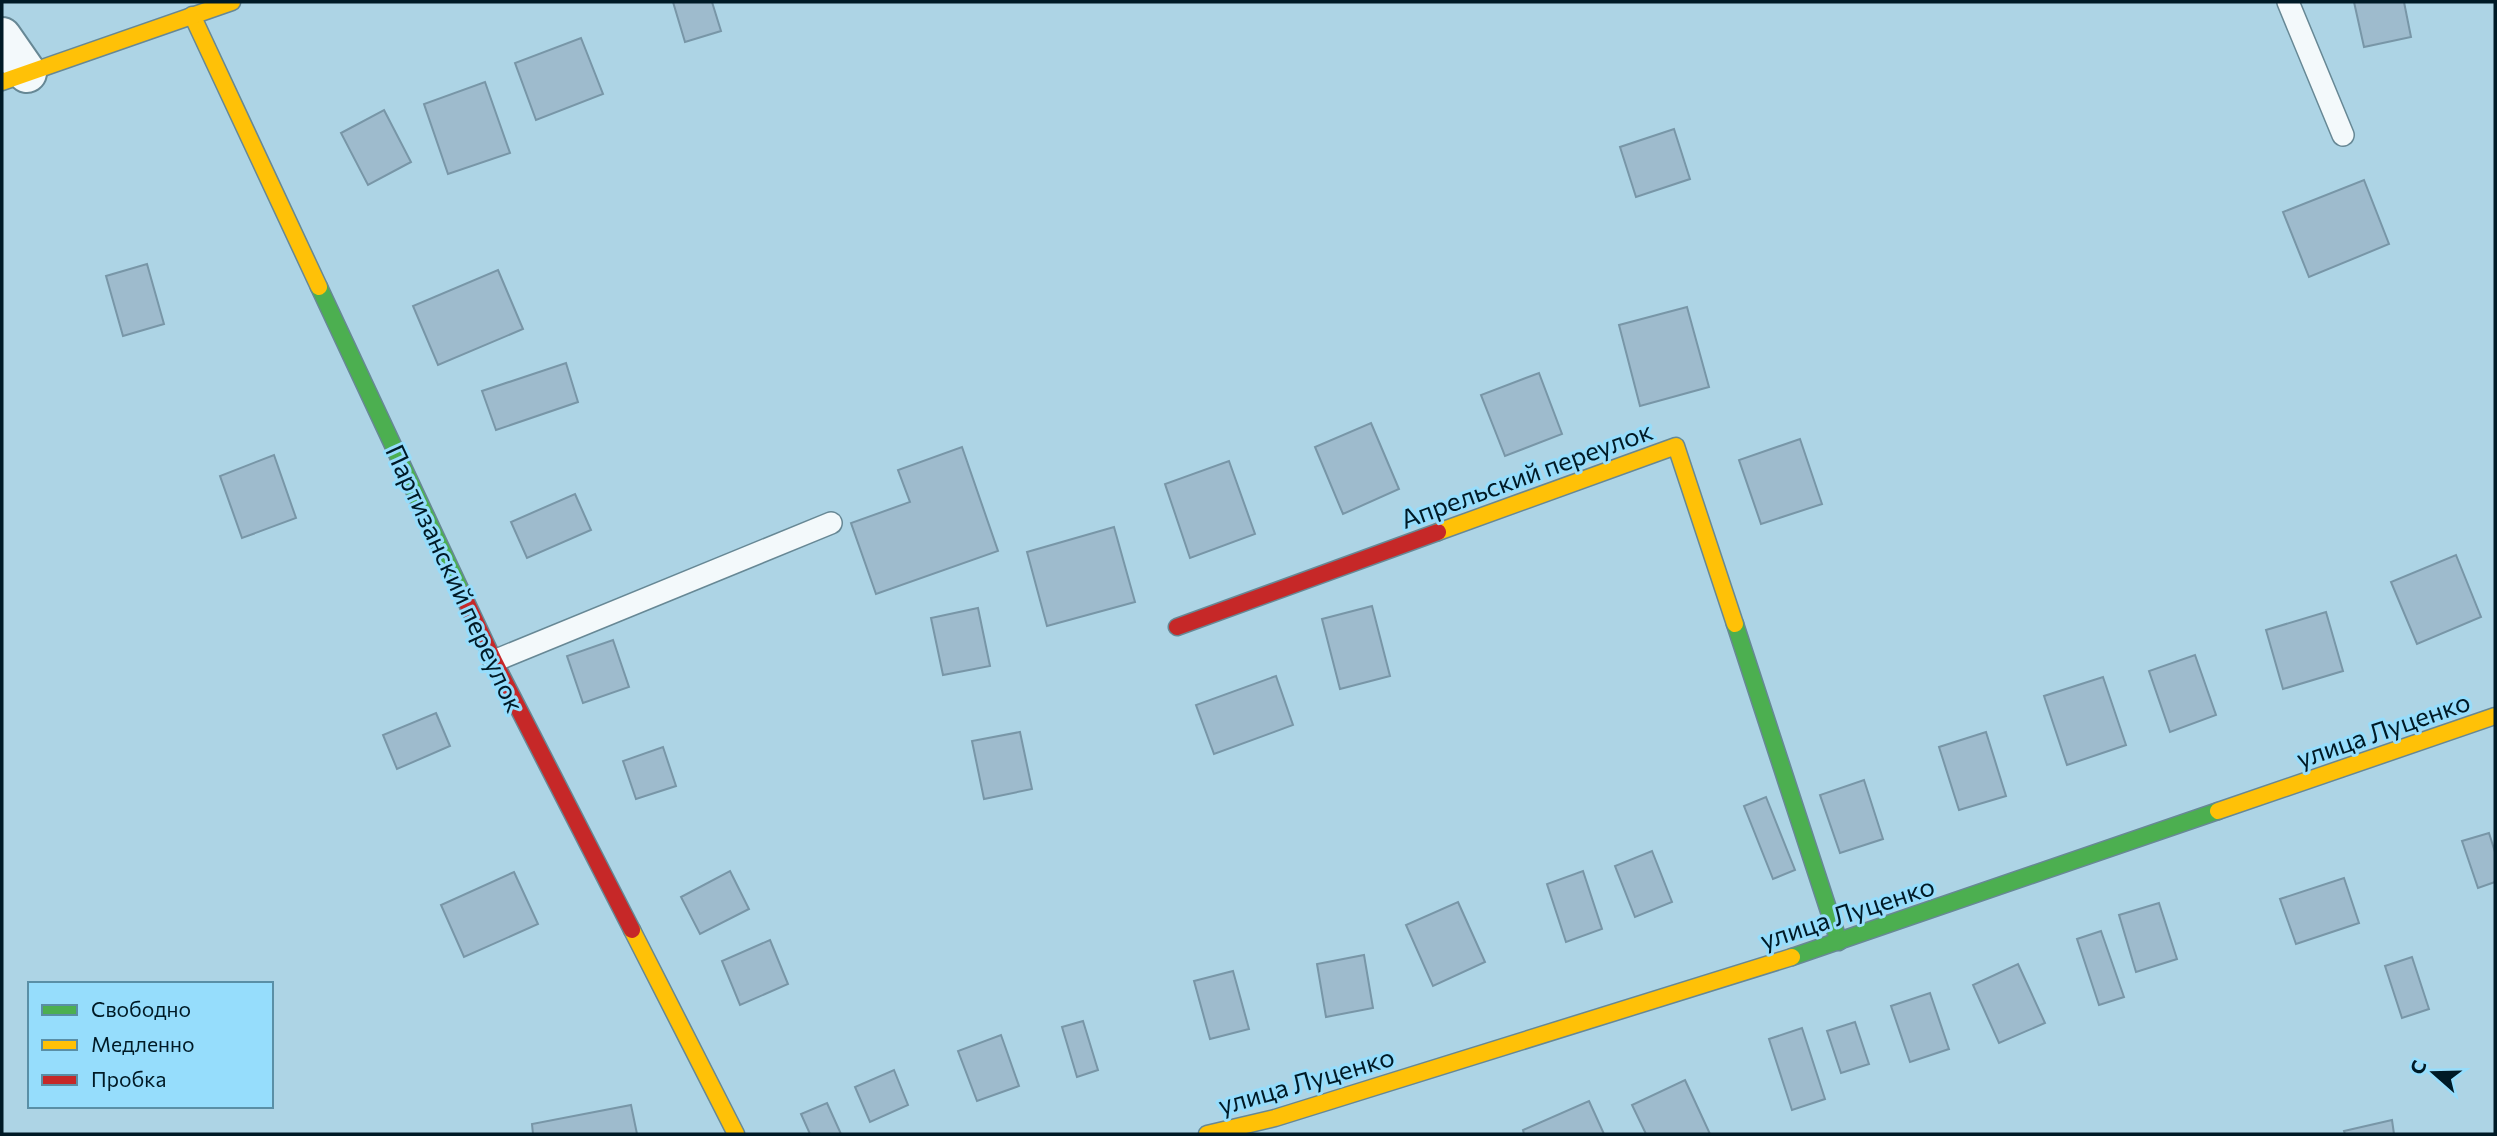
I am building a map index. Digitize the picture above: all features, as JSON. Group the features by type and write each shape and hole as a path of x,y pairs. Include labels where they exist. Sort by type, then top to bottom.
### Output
{"street":[{"path":"2,37 15,77 232,2"},
{"name":"Партизанский переулок","path":"192,15 494,661 736,1134"},
{"name":"Апрельский переулок","path":"1177,627 1676,446 1839,942"},
{"name":"улица Луценко","path":"1207,1134 1275,1118 1839,942 2495,716"}],"lane":[{"path":"2288,2 2343,135"},
{"path":"494,661 831,523"}],"building":[{"path":"673,2 712,2 721,31 685,42"},
{"path":"2354,2 2404,2 2411,37 2364,47"},
{"path":"581,38 603,94 536,120 515,63"},
{"path":"485,82 510,153 448,174 424,104"},
{"path":"384,110 411,162 368,185 341,133"},
{"path":"1674,129 1690,179 1636,197 1620,147"},
{"path":"2364,180 2389,244 2309,277 2283,212"},
{"path":"147,264 164,324 123,336 106,276"},
{"path":"498,270 523,329 438,365 413,306"},
{"path":"1687,307 1709,387 1640,406 1619,325"},
{"path":"566,363 578,402 496,430 482,391"},
{"path":"1539,373 1562,434 1505,456 1481,395"},
{"path":"1371,423 1399,489 1343,514 1315,447"},
{"path":"1800,439 1822,504 1761,524 1739,460"},
{"path":"962,447 998,551 876,594 851,523 910,502 898,470"},
{"path":"274,455 296,518 242,538 220,476"},
{"path":"1229,461 1255,534 1190,558 1165,484"},
{"path":"575,494 591,530 527,558 511,522"},
{"path":"1114,527 1135,602 1047,626 1027,552"},
{"path":"2456,555 2481,617 2417,644 2391,582"},
{"path":"1372,606 1390,676 1340,689 1322,619"},
{"path":"978,608 990,666 943,675 931,618"},
{"path":"2326,612 2343,671 2283,689 2266,630"},
{"path":"613,640 629,687 583,703 567,656"},
{"path":"2195,655 2216,715 2170,732 2149,671"},
{"path":"1276,676 1293,725 1214,754 1196,705"},
{"path":"2103,677 2126,745 2067,765 2044,696"},
{"path":"436,713 450,746 397,769 383,735"},
{"path":"1020,732 1032,789 984,799 972,741"},
{"path":"1986,732 2006,796 1959,810 1939,747"},
{"path":"663,747 676,786 636,799 623,761"},
{"path":"1864,780 1883,839 1840,853 1820,795"},
{"path":"1766,797 1795,870 1773,879 1744,806"},
{"path":"2489,833 2495,852 2495,882 2478,888 2462,841"},
{"path":"1652,851 1672,902 1635,917 1615,866"},
{"path":"730,871 749,909 700,934 681,897"},
{"path":"1583,871 1602,929 1566,942 1547,884"},
{"path":"514,872 538,924 464,957 441,905"},
{"path":"2344,878 2359,923 2296,944 2280,899"},
{"path":"1458,902 1485,962 1433,986 1406,925"},
{"path":"2159,903 2177,959 2136,972 2119,915"},
{"path":"2101,931 2124,997 2099,1005 2077,939"},
{"path":"770,940 788,984 740,1005 722,961"},
{"path":"1364,955 1373,1008 1326,1017 1317,964"},
{"path":"2412,957 2429,1009 2402,1018 2385,966"},
{"path":"2018,964 2045,1023 1999,1043 1973,985"},
{"path":"1233,971 1249,1029 1210,1039 1194,981"},
{"path":"1930,993 1949,1049 1910,1062 1891,1006"},
{"path":"1083,1021 1098,1070 1077,1077 1062,1027"},
{"path":"1855,1022 1869,1064 1841,1073 1827,1031"},
{"path":"1802,1028 1825,1099 1792,1110 1769,1039"},
{"path":"1001,1035 1019,1086 977,1101 958,1051"},
{"path":"894,1070 908,1105 870,1122 855,1087"},
{"path":"1685,1080 1710,1134 1646,1134 1632,1105"},
{"path":"1589,1101 1604,1134 1524,1134 1523,1130"},
{"path":"827,1103 841,1134 810,1134 801,1114"},
{"path":"631,1105 637,1134 533,1134 532,1124"},
{"path":"2392,1120 2394,1134 2345,1134 2344,1131"}],"traffic: fast":[{"path":"319,287 462,593"},
{"path":"1735,624 1839,942"},
{"path":"1792,957 2218,811"}],"traffic: slow":[{"path":"2,82 232,2"},
{"path":"192,15 319,287"},
{"path":"1438,532 1676,446 1735,624"},
{"path":"2218,811 2495,716"},
{"path":"632,930 736,1134"},
{"path":"1207,1134 1275,1118 1792,957"}],"traffic: jam":[{"path":"1177,627 1438,532"},
{"path":"462,593 632,930"}]}
